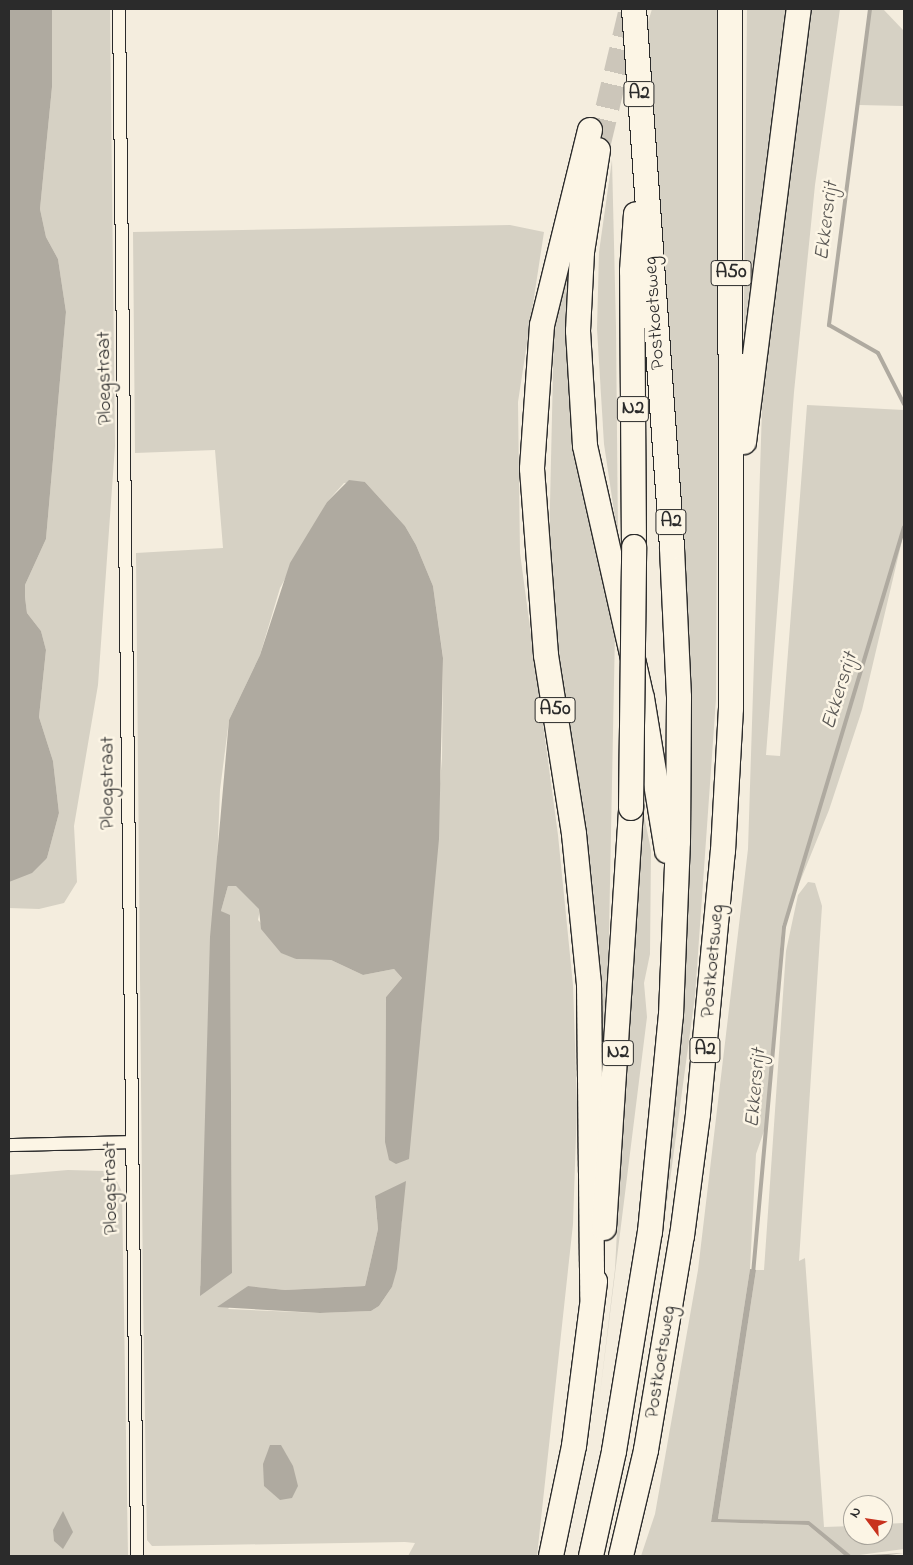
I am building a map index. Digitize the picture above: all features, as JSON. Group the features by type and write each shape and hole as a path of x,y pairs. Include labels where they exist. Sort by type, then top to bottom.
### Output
{"highway":[{"name":"Postkoetsweg","path":"591,1556 616,1442 650,1232 676,910 679,687 634,9"},
{"name":"Postkoetsweg","path":"621,1556 646,1450 698,1114 723,851 731,708 730,9"},
{"name":"Postkoetsweg","path":"732,538 799,9"},
{"name":"Postkoetsweg","path":"552,1556 574,1446 592,1296 608,1210 631,808 634,547 632,271 642,136"},
{"name":"Postkoetsweg","path":"592,1296 589,984 574,834 546,655 532,469 542,325 594,137 581,262 578,330 585,446 642,698 676,910"}],"street":[{"name":"Ploegstraat","path":"119,9 129,1142 137,1556"},
{"path":"9,1146 129,1142"}],"shaded area":[{"path":"9,9 52,9 52,87 40,209 46,237 58,259 66,312 46,539 25,585 27,613 41,631 46,650 39,717 53,761 59,813 47,858 32,873 9,882"},
{"path":"52,9 110,9 115,446 98,685 74,826 77,882 64,903 39,909 9,908 9,882 47,858 59,813 53,761 39,717 46,650 41,631 27,613 25,597 25,585 46,539 66,312 58,259 46,237 40,209 52,87"},
{"path":"652,9 720,9 716,699 695,996 663,1232 684,995 691,841 690,693 645,32"},
{"path":"747,9 791,9 743,406"},
{"path":"810,9 840,9 815,185 794,392 766,755 780,756 807,405 904,410 904,532 862,710 829,810 782,926 765,1128 756,1154 750,1269 711,1522 808,1525 845,1556 641,1556 655,1514 698,1270 748,849 764,346"},
{"path":"870,9 883,9 904,31 904,106 859,105"},
{"path":"612,160 618,538 604,444 597,329 599,252"},
{"path":"510,225 544,232 518,402 520,553 558,835 573,985 577,1105 573,1224 537,1556 408,1556 415,1543 405,1542 152,1546 147,1540 136,553 223,548 215,450 135,453 133,232","holes":["365,482 405,526 416,545 433,586 443,657 442,758 421,1030 385,1142 386,997 402,978 394,969 363,975 331,960 296,959 258,920 260,909 248,895 236,885 228,886 221,911 230,916 232,1273 200,1286 220,790 229,720 260,655 280,588 327,502 344,483","375,1198 402,1220 392,1287 379,1306 371,1311 320,1313 228,1309 248,1286 285,1290 365,1286 378,1229"]},
{"path":"570,246 615,632 608,983 601,1065 556,654 549,548 554,328"},
{"path":"349,480 365,482 405,526 416,545 433,586 443,658 439,839 409,1159 396,1164 389,1160 385,1142 386,997 402,978 394,969 363,975 331,960 296,959 281,953 261,929 259,909 236,886 228,886 221,911 230,915 232,1273 200,1296 210,937 229,720 260,655 290,563 327,502"},
{"path":"640,796 651,850 650,954 644,983 647,1017 599,1402 615,1269"},
{"path":"808,882 815,883 822,906 799,1261 805,1258 824,1527 843,1526 843,1545 893,1545 893,1524 904,1523 904,1549 852,1556 805,1521 718,1519 756,1270 764,1270 786,951 798,895"},
{"path":"68,1170 105,1171 114,1175 122,1192 128,1556 9,1556 9,1175"},
{"path":"406,1181 397,1269 392,1287 379,1306 371,1311 320,1313 217,1307 248,1286 285,1290 365,1286 378,1229 375,1196"},
{"path":"750,1269 756,1270 718,1519 809,1521 852,1556 845,1556 808,1525 711,1522"},
{"path":"270,1445 281,1445 293,1466 298,1486 292,1498 280,1500 264,1486 263,1464"},
{"path":"63,1511 73,1532 63,1549 54,1541 53,1530"},
{"path":"904,1553 881,1556 852,1556"}],"waterway":[{"name":"Ekkersrijt","path":"870,9 829,325 878,353 904,404"},
{"name":"Ekkersrijt","path":"753,1274 784,927 904,528"}],"tunnel":[{"path":"599,143 631,9"}]}
